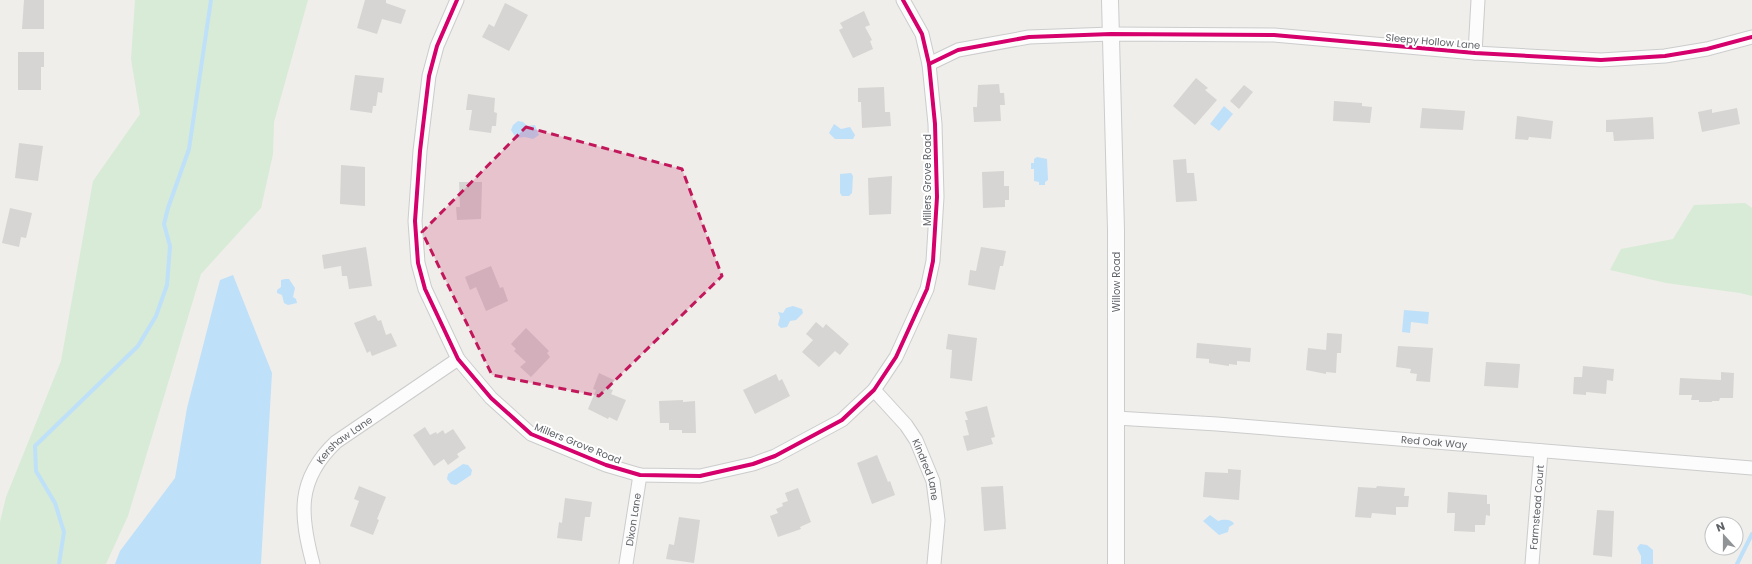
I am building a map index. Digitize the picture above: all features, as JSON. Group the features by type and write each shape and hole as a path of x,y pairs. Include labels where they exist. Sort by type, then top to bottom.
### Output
{"street":[{"name":"Millers Grove Road","path":"457,0 437,46 429,76 420,151 415,221 418,263 425,289 458,359 491,398 531,434 606,465 640,475 700,476 754,464 775,456 842,420 874,390 896,357 927,289 933,261 937,197 935,124 929,64 922,34 903,0"},
{"name":"Willow Road","path":"1110,0 1116,230 1116,564"},
{"path":"1475,53 1478,0"},
{"path":"929,64 958,50 1029,37 1112,34"},
{"name":"Sleepy Hollow Lane","path":"1112,34 1274,35 1475,53 1600,60 1665,56 1707,49 1752,37"},
{"name":"Kershaw Lane","path":"312,564 304,531 303,513 305,490 322,455 336,442 458,359"},
{"name":"Kindred Lane","path":"874,390 906,425 916,440 933,481 938,520 934,564"},
{"name":"Red Oak Way","path":"1116,418 1216,424 1752,468"},
{"name":"Farmstead Court","path":"1532,564 1541,451"},
{"name":"Dixon Lane","path":"626,564 640,475"}],"highlighted area":[{"path":"526,127 682,169 722,276 599,396 492,375 422,232"}],"green space":[{"path":"135,0 308,0 274,122 273,154 261,208 201,274 128,516 106,564 0,564 0,522 6,497 61,361 93,181 140,114 131,59"},
{"path":"1745,203 1752,208 1752,296 1666,283 1610,270 1621,249 1673,239 1694,205"}],"water":[{"path":"1224,106 1233,114 1219,131 1210,124"},
{"path":"518,121 523,122 527,126 535,125 539,135 533,139 525,137 516,138 511,130 513,125"},
{"path":"834,124 841,129 850,127 855,135 853,139 835,139 829,133"},
{"path":"1037,157 1047,159 1048,180 1045,182 1045,185 1039,185 1039,182 1034,181 1034,169 1031,169 1031,163 1034,163 1034,159"},
{"path":"851,173 853,176 852,193 849,196 842,196 840,193 840,174"},
{"path":"233,275 272,373 261,564 115,564 120,551 175,478 187,408 220,280"},
{"path":"289,279 295,288 293,297 296,299 297,303 288,305 284,303 282,295 277,293 277,290 281,287 281,280"},
{"path":"793,306 802,309 803,313 796,320 790,321 787,327 781,328 778,325 780,317 778,312 783,313 786,308"},
{"path":"1404,310 1429,312 1428,324 1411,322 1410,333 1402,332"},
{"path":"463,464 468,465 472,470 471,475 456,485 451,484 447,479 448,474"},
{"path":"1210,515 1218,521 1227,520 1233,522 1234,524 1229,527 1228,532 1219,535 1203,521"},
{"path":"1640,544 1647,545 1653,550 1653,564 1641,564 1641,556 1637,548"}],"building":[{"path":"24,0 44,0 44,29 22,29"},
{"path":"365,0 386,0 386,3 406,10 401,24 382,19 377,34 357,28"},
{"path":"505,3 528,15 509,51 482,37 489,24 494,27"},
{"path":"864,11 870,25 865,27 872,40 870,41 873,49 853,58 839,30 843,28 840,23"},
{"path":"18,52 44,52 44,67 41,67 41,90 18,90"},
{"path":"355,75 384,78 382,93 378,92 376,106 373,106 372,113 350,110"},
{"path":"1196,78 1208,88 1205,90 1217,100 1195,125 1173,106"},
{"path":"999,84 1000,93 1004,93 1005,105 1000,105 1001,121 974,122 973,107 977,107 978,85"},
{"path":"1244,85 1253,92 1239,109 1230,101"},
{"path":"884,87 885,112 890,112 891,126 862,128 861,102 858,102 858,88"},
{"path":"468,94 495,98 494,112 497,113 496,126 492,126 491,133 469,130 472,110 466,110"},
{"path":"1334,101 1362,103 1362,106 1372,107 1370,123 1333,121"},
{"path":"1422,108 1465,111 1463,130 1420,128"},
{"path":"1737,108 1740,124 1702,132 1698,112 1712,109 1712,113"},
{"path":"1517,116 1553,121 1551,139 1529,137 1528,140 1515,139"},
{"path":"1653,117 1654,139 1614,141 1613,132 1606,132 1606,120"},
{"path":"19,143 43,146 38,181 15,178"},
{"path":"1186,159 1187,173 1194,173 1197,201 1176,202 1173,160"},
{"path":"341,165 365,167 365,206 340,204"},
{"path":"1004,171 1004,186 1009,186 1009,200 1005,200 1005,207 983,208 982,172"},
{"path":"892,176 891,214 869,215 868,178"},
{"path":"459,182 482,182 481,219 457,220 456,207 460,207"},
{"path":"10,208 32,213 26,238 21,237 19,247 2,243"},
{"path":"366,247 372,286 349,289 347,276 342,276 341,266 324,269 322,255"},
{"path":"981,247 1006,251 1003,266 1000,266 995,290 968,285 970,270 976,271"},
{"path":"491,266 500,288 503,287 508,301 486,311 476,287 470,290 465,277"},
{"path":"375,315 378,321 381,320 386,335 391,333 397,346 372,356 370,351 367,353 354,323"},
{"path":"816,322 823,328 826,324 849,344 840,355 835,351 819,367 802,352 813,340 806,334"},
{"path":"526,328 549,351 547,353 550,357 531,377 520,367 526,362 514,351 516,349 511,344"},
{"path":"1327,333 1342,334 1341,353 1337,353 1336,373 1326,372 1326,374 1306,370 1308,348 1326,350"},
{"path":"948,334 977,338 972,381 950,378 952,350 946,349"},
{"path":"1197,343 1251,348 1250,362 1237,361 1237,365 1229,364 1229,366 1209,363 1209,359 1196,358"},
{"path":"1398,346 1433,348 1430,382 1416,381 1417,374 1410,373 1411,369 1396,367"},
{"path":"1486,362 1520,364 1518,388 1484,386"},
{"path":"1583,366 1614,369 1613,381 1607,380 1606,394 1586,392 1586,395 1573,394 1574,377 1582,377"},
{"path":"1721,372 1734,373 1733,398 1720,398 1719,401 1712,402 1699,402 1699,400 1691,400 1692,395 1679,395 1680,378 1721,380"},
{"path":"599,373 614,380 610,389 613,390 611,394 626,400 617,421 609,417 608,419 588,409 596,390 593,389"},
{"path":"776,374 779,381 782,379 790,396 755,414 743,390"},
{"path":"683,400 683,402 695,401 696,433 682,433 682,430 669,430 669,423 660,423 659,401"},
{"path":"987,406 995,437 991,438 993,444 967,451 963,436 969,435 965,420 968,420 965,412"},
{"path":"425,427 430,435 436,432 437,434 443,430 445,434 453,429 466,448 457,454 459,457 448,465 444,459 434,466 413,435"},
{"path":"877,455 895,495 872,504 857,463"},
{"path":"1228,469 1241,470 1239,500 1203,497 1205,472 1228,473"},
{"path":"359,486 386,497 377,519 379,520 373,535 350,526 359,501 354,499"},
{"path":"1003,486 1006,529 984,531 981,487"},
{"path":"1377,486 1405,488 1404,496 1409,496 1408,507 1396,507 1396,515 1372,513 1371,518 1355,517 1358,487 1376,488"},
{"path":"798,488 811,522 800,527 801,529 778,537 770,516 778,513 776,509 783,506 782,503 788,501 785,493"},
{"path":"1448,492 1487,495 1487,504 1490,504 1490,516 1486,515 1485,525 1475,525 1475,532 1454,531 1455,513 1447,513"},
{"path":"565,498 592,502 590,517 585,517 582,541 557,538 559,522 562,523"},
{"path":"1597,510 1614,511 1612,557 1593,555"},
{"path":"679,517 700,520 694,563 666,559 669,544 674,545"}],"waterway":[{"path":"59,564 64,532 55,503 36,471 35,446 138,346 156,316 167,285 170,246 164,224 168,208 189,149 211,0"},
{"path":"1737,564 1752,534"}],"cycle path":[{"path":"457,0 437,46 429,76 420,151 415,221 418,263 425,289 458,359 491,398 531,434 606,465 640,475 700,476 753,464 775,456 842,420 874,390 896,357 927,289 933,261 937,197 935,124 929,64 922,34 903,0"},
{"path":"929,64 958,50 1029,37 1111,34 1274,35 1475,53 1601,60 1665,56 1707,49 1752,37"}]}
